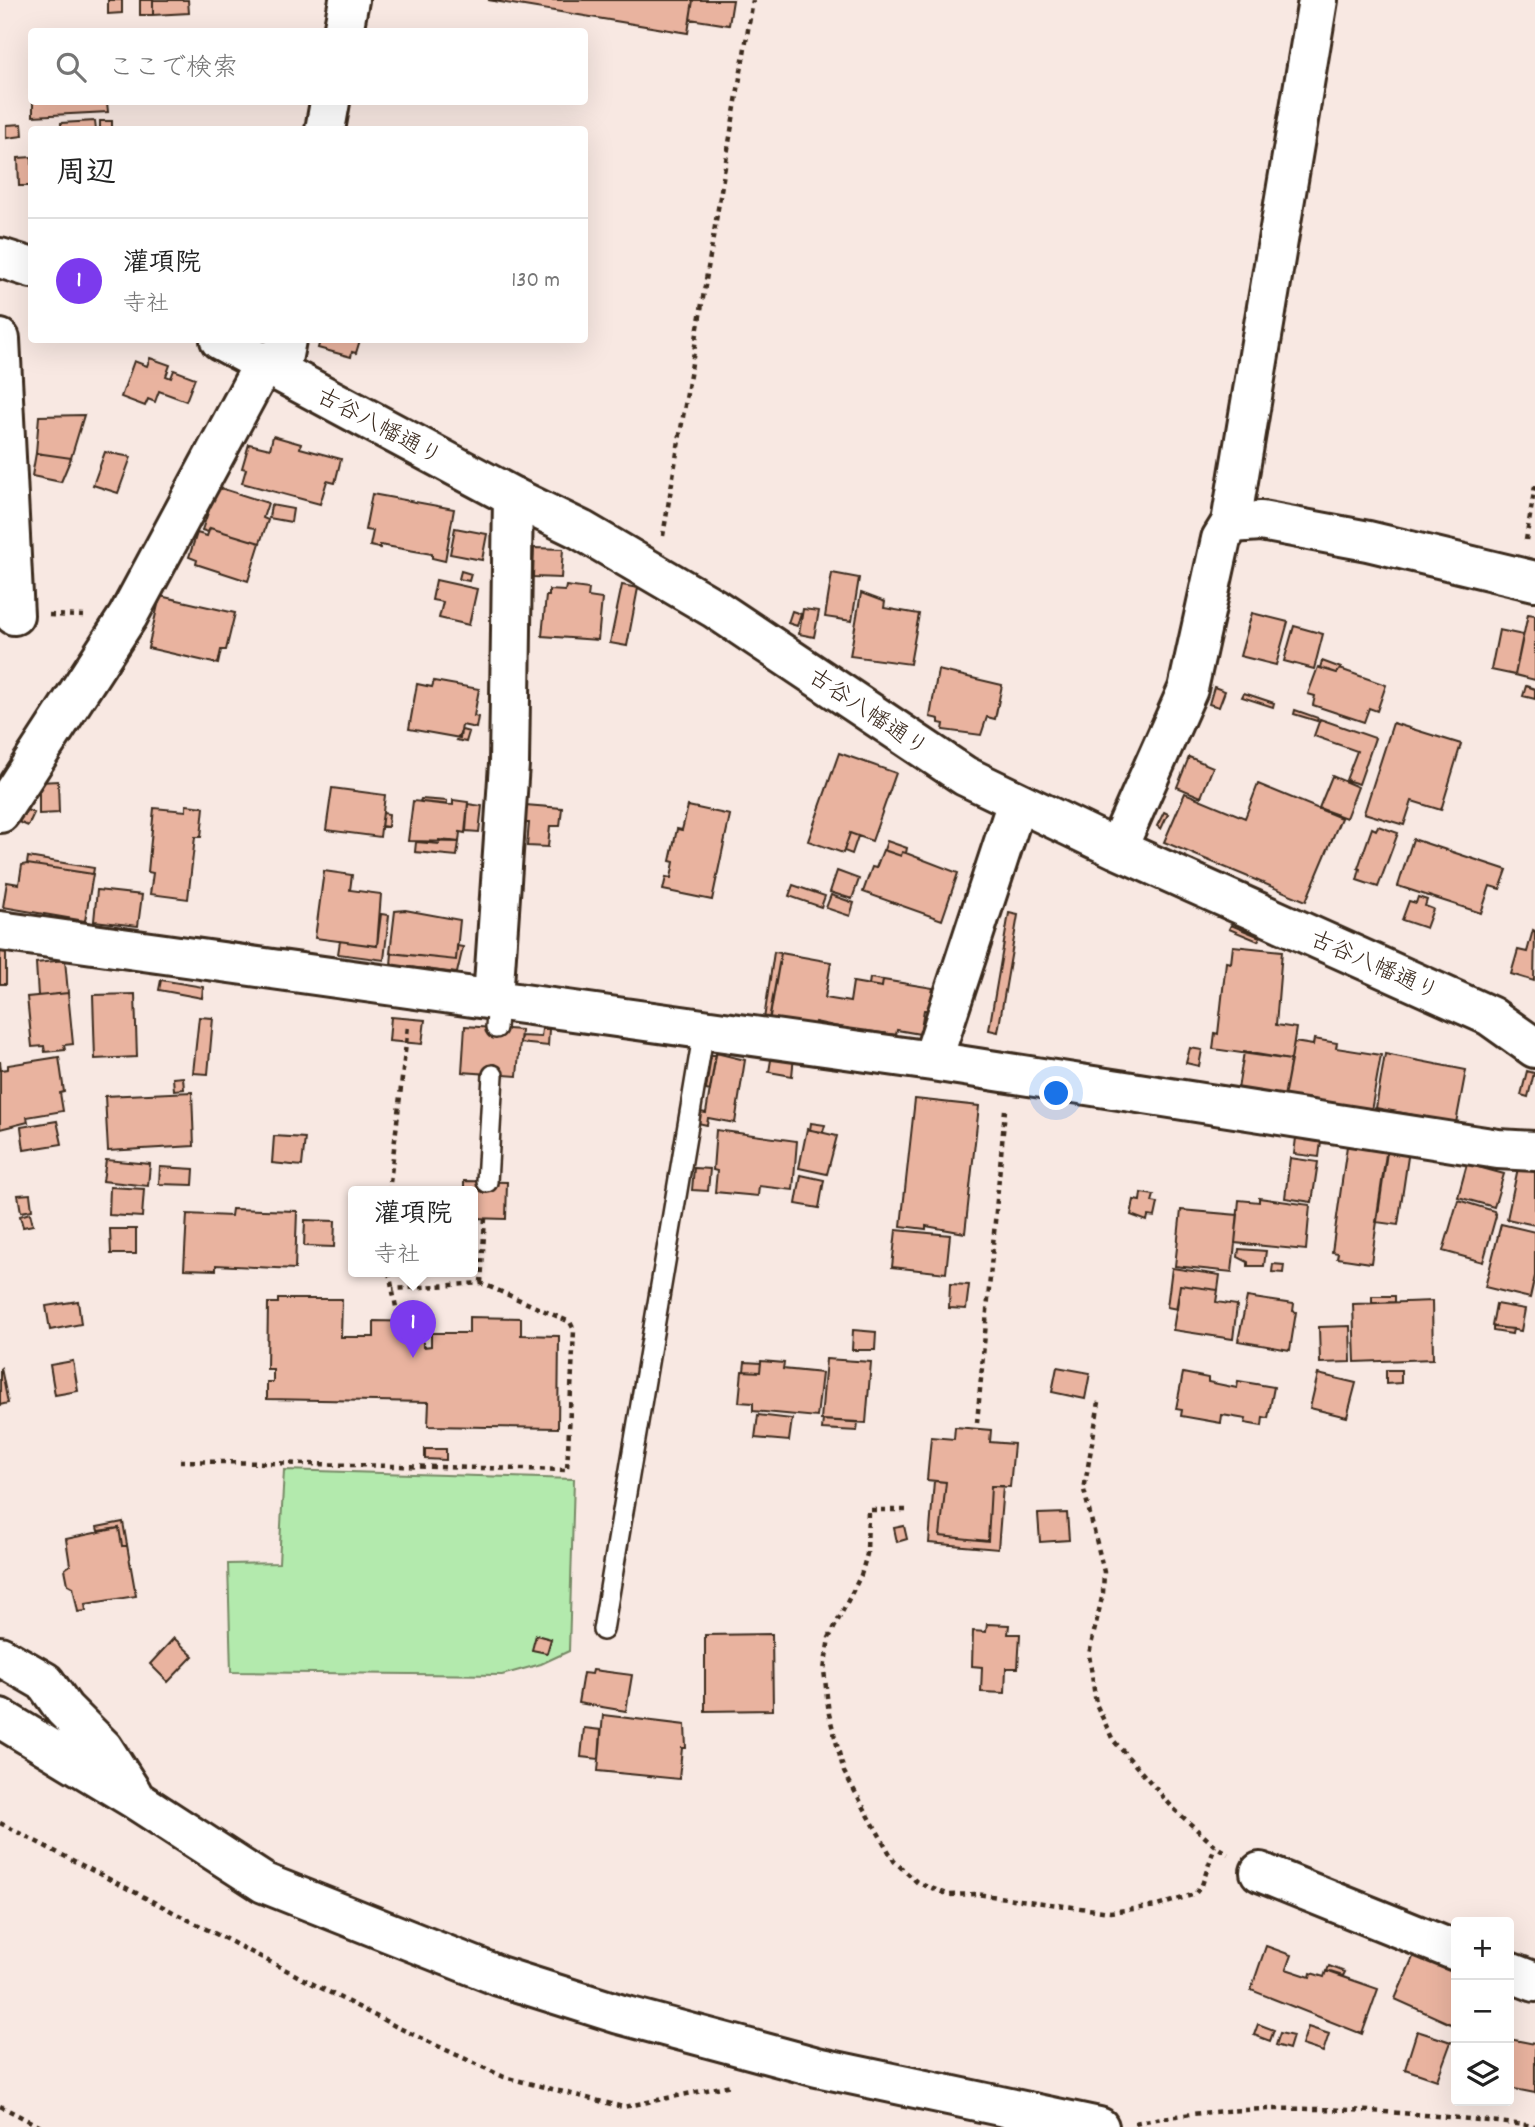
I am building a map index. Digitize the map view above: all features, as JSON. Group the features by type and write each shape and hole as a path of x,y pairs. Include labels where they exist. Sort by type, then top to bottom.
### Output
{"street":[{"path":"344,28 349,0"},
{"path":"1117,849 1188,689 1221,539 1231,523 1318,0"},
{"path":"326,126 329,105"},
{"path":"0,258 28,267"},
{"path":"0,339 13,615"},
{"name":"古谷八幡通り","path":"230,343 277,357 513,497 581,530 714,608 965,776 1117,849 1490,1016 1535,1048"},
{"path":"0,813 128,616 277,357"},
{"path":"496,1009 509,764 513,497"},
{"path":"1231,523 1261,521 1341,536 1527,579"},
{"path":"932,1061 1017,802"},
{"path":"0,931 412,989 496,1009 704,1030 932,1061 1498,1149 1535,1151"},
{"path":"0,1656 45,1682 64,1709 103,1748 136,1800"},
{"path":"0,1718 136,1800 264,1883 499,1976 619,2014 817,2067 1113,2126"},
{"path":"1260,1872 1451,1949"},
{"path":"1514,1974 1535,1982"}],"lane":[{"path":"603,1630 704,1030"},
{"path":"487,1182 494,1075"}],"path":[{"path":"657,575 753,0"},
{"path":"1527,579 1535,486"},
{"path":"13,615 128,616"},
{"path":"390,1186 412,989"},
{"path":"977,1423 1009,1073"},
{"path":"481,1283 485,1218"},
{"path":"390,1277 397,1312"},
{"path":"180,1461 567,1470 574,1330 570,1322 481,1283 393,1289"},
{"path":"1099,1402 1084,1490 1104,1572 1103,1594 1090,1654 1096,1704 1113,1740 1174,1809 1215,1846 1260,1872"},
{"path":"906,1510 868,1510 867,1554 861,1575 829,1638 824,1670 829,1714 844,1772 894,1861 918,1884 950,1895 976,1894 1110,1912 1157,1906 1195,1894 1202,1885 1215,1846"},
{"path":"0,1823 395,2026 504,2077 623,2106 740,2083"},
{"path":"0,2105 41,2127"},
{"path":"1113,2126 1189,2112 1260,2110 1424,2114 1535,2126"}],"green space":[{"path":"284,1470 574,1479 569,1651 541,1664 502,1675 231,1672 228,1564 279,1563"}],"building":[{"path":"108,0 122,0 122,13 108,14"},
{"path":"140,0 153,0 153,15 140,15"},
{"path":"153,0 188,0 189,13 153,15"},
{"path":"488,0 693,0 688,33"},
{"path":"693,0 733,0 729,25 690,19"},
{"path":"33,105 107,105 108,112 33,116"},
{"path":"95,121 96,126 61,126 61,123"},
{"path":"100,121 112,121 112,126 100,126"},
{"path":"22,124 23,136 7,138 7,125"},
{"path":"28,157 28,186 19,186 18,158"},
{"path":"319,343 359,343 356,353 352,352 351,357 318,348"},
{"path":"150,358 170,365 166,376 171,378 174,370 195,378 186,401 159,391 155,402 148,399 145,406 121,397 134,361 147,366"},
{"path":"84,415 71,458 36,453 39,416"},
{"path":"273,436 301,444 300,448 341,459 335,483 327,481 320,504 242,483 246,469 242,468 249,444 270,449"},
{"path":"105,452 131,457 118,493 93,485"},
{"path":"36,453 71,458 61,482 32,476"},
{"path":"217,487 268,503 263,518 268,520 260,543 210,528 208,532 202,530"},
{"path":"372,494 454,509 445,561 432,558 432,554 380,545 380,548 370,546 373,531 365,530"},
{"path":"271,505 293,509 291,522 269,518"},
{"path":"210,528 260,543 248,581 196,564 197,560 189,557 197,533 207,536"},
{"path":"455,528 487,534 482,560 450,554"},
{"path":"534,548 563,549 561,578 533,577"},
{"path":"461,571 471,574 469,581 459,579"},
{"path":"832,573 859,578 852,621 825,617"},
{"path":"436,580 477,589 469,625 439,618 443,602 432,600"},
{"path":"622,585 638,588 627,646 610,643"},
{"path":"566,586 589,589 588,597 602,599 598,640 542,636 546,596 549,596 549,590 565,591"},
{"path":"861,593 885,602 884,608 919,614 910,664 850,656"},
{"path":"160,596 235,613 226,650 221,650 218,664 148,648"},
{"path":"803,609 819,611 814,637 799,634"},
{"path":"792,611 801,614 797,626 788,623"},
{"path":"1252,613 1288,622 1276,665 1240,656"},
{"path":"1528,614 1535,615 1535,680 1515,675"},
{"path":"1294,626 1323,634 1314,669 1284,661"},
{"path":"1499,630 1523,635 1515,675 1491,670"},
{"path":"1322,661 1341,668 1337,673 1320,668"},
{"path":"1318,667 1337,673 1340,669 1386,685 1377,711 1369,708 1364,722 1313,705 1315,696 1308,694"},
{"path":"938,670 1002,685 995,719 987,717 981,735 943,730 944,724 939,723 939,719 930,717"},
{"path":"434,681 479,689 474,716 478,717 476,728 462,725 460,738 409,729 417,684 432,687"},
{"path":"1526,686 1535,689 1535,699 1523,696"},
{"path":"1214,687 1225,691 1219,707 1209,704"},
{"path":"1244,693 1274,703 1273,707 1242,697"},
{"path":"1295,710 1318,718 1317,721 1294,714"},
{"path":"1320,719 1375,738 1359,784 1346,780 1357,751 1314,736"},
{"path":"1393,723 1461,744 1441,810 1412,801 1404,825 1364,813"},
{"path":"462,730 469,732 466,742 456,740"},
{"path":"839,753 896,773 872,841 850,833 843,853 808,841"},
{"path":"1189,757 1213,767 1201,797 1177,787"},
{"path":"1332,776 1358,787 1346,818 1319,808"},
{"path":"58,781 59,813 39,814 39,782"},
{"path":"1258,784 1341,818 1306,901 1164,842 1185,793 1245,818"},
{"path":"332,788 385,795 380,837 326,830"},
{"path":"421,799 447,801 447,805 420,802"},
{"path":"453,800 468,802 465,833 460,832 459,842 408,841 413,801 453,805"},
{"path":"468,804 482,806 479,832 466,831"},
{"path":"186,805 204,807 201,837 195,837 188,899 150,894 153,873 148,872 154,808 186,811"},
{"path":"525,805 562,808 560,826 550,826 548,847 527,846 529,823 524,823"},
{"path":"688,806 730,815 712,900 663,890 666,877 671,878 674,862 670,861 677,829 682,830"},
{"path":"20,807 34,813 28,826 14,820"},
{"path":"1164,812 1168,814 1161,829 1157,826"},
{"path":"383,813 389,814 388,827 381,826"},
{"path":"1378,826 1398,833 1378,887 1357,880 1358,868 1372,828 1376,830"},
{"path":"850,833 858,836 852,854 844,851"},
{"path":"1413,839 1507,870 1500,889 1490,886 1481,913 1398,886"},
{"path":"439,840 459,842 457,856 415,852 416,842 439,844"},
{"path":"887,841 907,848 906,853 902,852 901,856 884,850"},
{"path":"883,850 901,856 902,852 906,853 958,873 942,920 863,892 872,867 876,868"},
{"path":"28,857 94,868 93,874 27,864"},
{"path":"22,865 93,874 85,921 3,907 7,882 19,884"},
{"path":"324,871 352,875 350,890 381,894 377,946 315,938"},
{"path":"837,871 859,879 852,899 830,892"},
{"path":"793,885 825,896 821,907 789,896"},
{"path":"97,890 142,895 138,926 94,921"},
{"path":"831,895 854,903 850,916 826,908"},
{"path":"1418,897 1427,900 1425,906 1433,909 1426,928 1402,920 1409,901 1416,903"},
{"path":"405,910 460,920 456,960 390,953 395,911"},
{"path":"1009,913 1018,915 998,1032 989,1030"},
{"path":"381,914 389,915 384,960 338,954 340,941 377,946"},
{"path":"1231,925 1260,937 1258,941 1229,929"},
{"path":"1533,930 1534,981 1511,974 1518,950 1527,952"},
{"path":"457,946 463,947 457,973 391,965 392,953 456,960"},
{"path":"1233,946 1282,951 1276,1025 1296,1028 1291,1060 1213,1049 1215,1033 1218,1034 1226,962 1231,963"},
{"path":"0,951 6,951 6,984 0,984"},
{"path":"774,952 781,953 769,1019 764,1019"},
{"path":"781,953 831,962 825,998 850,1002 853,982 882,987 883,980 933,988 929,1010 924,1010 920,1034 897,1030 896,1035 867,1033 815,1022 813,1029 769,1022"},
{"path":"65,960 68,993 38,996 36,963"},
{"path":"870,978 883,980 882,987 869,985"},
{"path":"161,980 203,987 202,998 159,990"},
{"path":"68,993 73,1044 64,1045 65,1050 45,1052 44,1046 32,1047 27,997"},
{"path":"135,994 137,1057 95,1059 93,995"},
{"path":"199,1017 213,1018 208,1074 193,1073"},
{"path":"391,1017 425,1020 422,1044 389,1041"},
{"path":"465,1026 521,1030 517,1076 462,1072"},
{"path":"542,1029 549,1029 548,1046 520,1043 521,1036 541,1037"},
{"path":"1314,1039 1337,1043 1336,1048 1381,1055 1371,1111 1284,1097 1294,1042 1313,1045"},
{"path":"1190,1048 1202,1050 1199,1066 1186,1063"},
{"path":"1244,1052 1291,1060 1284,1097 1238,1089"},
{"path":"716,1053 745,1060 735,1123 708,1118 707,1125 698,1123 700,1112 706,1113"},
{"path":"772,1054 794,1056 792,1076 769,1072"},
{"path":"1385,1054 1466,1070 1456,1123 1376,1108"},
{"path":"711,1055 716,1055 710,1091 706,1090"},
{"path":"59,1057 64,1092 60,1093 63,1111 27,1117 28,1122 0,1129 0,1061 1,1070 8,1069 8,1065"},
{"path":"1527,1071 1534,1073 1528,1097 1521,1095"},
{"path":"183,1077 184,1089 174,1090 173,1078"},
{"path":"192,1092 194,1146 108,1151 105,1096"},
{"path":"915,1099 979,1106 965,1233 926,1226 926,1229 901,1226"},
{"path":"57,1121 62,1144 24,1150 21,1127"},
{"path":"811,1123 825,1125 823,1132 810,1130"},
{"path":"807,1129 837,1136 827,1174 799,1168"},
{"path":"716,1130 797,1141 793,1190 759,1186 758,1196 715,1192 717,1171 713,1170"},
{"path":"1297,1130 1322,1133 1319,1157 1294,1154"},
{"path":"274,1136 305,1138 302,1166 272,1163"},
{"path":"1347,1146 1387,1152 1371,1263 1337,1258 1338,1253 1332,1252"},
{"path":"1387,1147 1409,1150 1398,1225 1376,1222"},
{"path":"1290,1158 1318,1162 1312,1202 1285,1198"},
{"path":"106,1160 150,1164 148,1186 103,1181"},
{"path":"1467,1164 1504,1174 1494,1207 1458,1197"},
{"path":"160,1167 194,1169 193,1185 159,1184"},
{"path":"694,1168 710,1169 708,1191 692,1190"},
{"path":"1518,1168 1535,1172 1535,1225 1507,1219"},
{"path":"801,1175 824,1180 819,1208 796,1204"},
{"path":"464,1181 507,1182 506,1219 478,1218 478,1186 464,1186"},
{"path":"110,1187 144,1189 142,1217 109,1215"},
{"path":"1141,1193 1154,1195 1152,1202 1158,1203 1155,1217 1148,1216 1147,1221 1131,1215 1134,1200 1140,1201"},
{"path":"30,1194 32,1210 21,1212 18,1195"},
{"path":"1259,1198 1310,1205 1306,1250 1235,1243 1239,1200 1259,1202"},
{"path":"1458,1200 1494,1211 1496,1216 1483,1262 1443,1251"},
{"path":"232,1209 297,1211 295,1269 216,1265 216,1270 184,1269 187,1214 231,1216"},
{"path":"1181,1210 1238,1215 1232,1272 1175,1266"},
{"path":"30,1213 33,1225 23,1227 20,1216"},
{"path":"305,1220 335,1221 334,1247 304,1246"},
{"path":"1501,1224 1535,1232 1535,1276 1530,1298 1485,1287"},
{"path":"110,1229 136,1229 136,1254 111,1254"},
{"path":"896,1230 950,1235 946,1273 892,1267"},
{"path":"1239,1249 1266,1251 1264,1266 1248,1266 1248,1262 1238,1257"},
{"path":"1273,1264 1284,1265 1283,1273 1272,1272"},
{"path":"1172,1268 1220,1275 1218,1290 1180,1285 1177,1309 1167,1307"},
{"path":"950,1284 969,1285 966,1309 949,1308"},
{"path":"1180,1285 1218,1290 1216,1302 1237,1305 1233,1339 1173,1330"},
{"path":"1372,1296 1395,1296 1395,1302 1372,1303"},
{"path":"1247,1297 1294,1304 1293,1311 1296,1312 1290,1350 1238,1341"},
{"path":"278,1299 342,1299 341,1337 374,1337 374,1321 423,1322 423,1347 431,1346 431,1333 469,1333 469,1317 521,1318 521,1335 559,1336 558,1428 428,1426 429,1402 267,1399 267,1382 273,1382 273,1369 267,1369 268,1303 278,1303"},
{"path":"78,1301 81,1324 50,1330 46,1306"},
{"path":"1432,1301 1433,1359 1355,1362 1353,1304"},
{"path":"1496,1304 1525,1309 1521,1331 1492,1326"},
{"path":"1350,1326 1351,1362 1320,1363 1319,1327"},
{"path":"1493,1327 1513,1329 1512,1334 1493,1331"},
{"path":"853,1330 876,1332 875,1350 852,1350"},
{"path":"826,1359 871,1362 866,1423 821,1420"},
{"path":"73,1361 78,1391 55,1395 50,1365"},
{"path":"761,1361 784,1363 783,1369 822,1373 817,1417 753,1411 753,1403 739,1402 742,1371 760,1372"},
{"path":"745,1362 761,1363 760,1372 744,1371"},
{"path":"1057,1367 1090,1373 1085,1399 1052,1392"},
{"path":"0,1369 8,1403 0,1405"},
{"path":"1386,1370 1401,1370 1401,1383 1386,1384"},
{"path":"1183,1373 1237,1388 1238,1381 1274,1387 1268,1418 1263,1417 1262,1426 1245,1423 1246,1419 1222,1415 1221,1423 1181,1416 1182,1410 1176,1409"},
{"path":"1318,1374 1356,1383 1347,1417 1310,1408"},
{"path":"758,1415 792,1419 789,1441 755,1438"},
{"path":"823,1420 858,1422 857,1431 822,1429"},
{"path":"955,1427 991,1430 990,1442 1014,1444 1010,1487 991,1486 988,1541 940,1536 946,1482 927,1480 931,1437 954,1439"},
{"path":"425,1449 446,1449 446,1460 425,1459"},
{"path":"934,1481 946,1482 940,1536 988,1541 991,1486 1003,1486 998,1549 929,1543"},
{"path":"1067,1513 1069,1540 1040,1542 1038,1514"},
{"path":"123,1522 127,1545 122,1546 119,1528 98,1531 97,1527"},
{"path":"904,1526 907,1539 897,1542 894,1528"},
{"path":"119,1528 122,1546 127,1545 136,1596 85,1604 86,1611 78,1612 73,1587 68,1584 65,1569 70,1565 66,1539"},
{"path":"987,1624 1009,1625 1008,1634 1020,1634 1018,1668 1006,1668 1005,1693 981,1692 982,1667 972,1666 973,1631 986,1632"},
{"path":"772,1634 773,1710 705,1711 705,1635"},
{"path":"536,1635 551,1639 547,1653 532,1650"},
{"path":"174,1638 193,1656 168,1682 150,1664"},
{"path":"593,1670 632,1675 626,1711 578,1703 583,1673 592,1674"},
{"path":"603,1715 685,1725 686,1748 682,1748 679,1779 598,1771"},
{"path":"584,1728 601,1730 599,1759 581,1757"},
{"path":"1266,1946 1291,1955 1286,1969 1310,1977 1311,1973 1324,1977 1326,1971 1378,1989 1362,2034 1251,1990"},
{"path":"1416,1950 1451,1961 1451,2024 1395,1999"},
{"path":"1329,1966 1345,1972 1343,1976 1327,1971"},
{"path":"1258,2024 1274,2030 1270,2041 1254,2035"},
{"path":"1308,2027 1329,2034 1323,2052 1302,2045"},
{"path":"1417,2031 1451,2042 1437,2080 1405,2069"},
{"path":"1280,2033 1293,2036 1289,2049 1276,2045"},
{"path":"1514,2040 1535,2044 1535,2093 1514,2089"}],"place":[{"name":"灌項院","path":"413,1358"}]}
